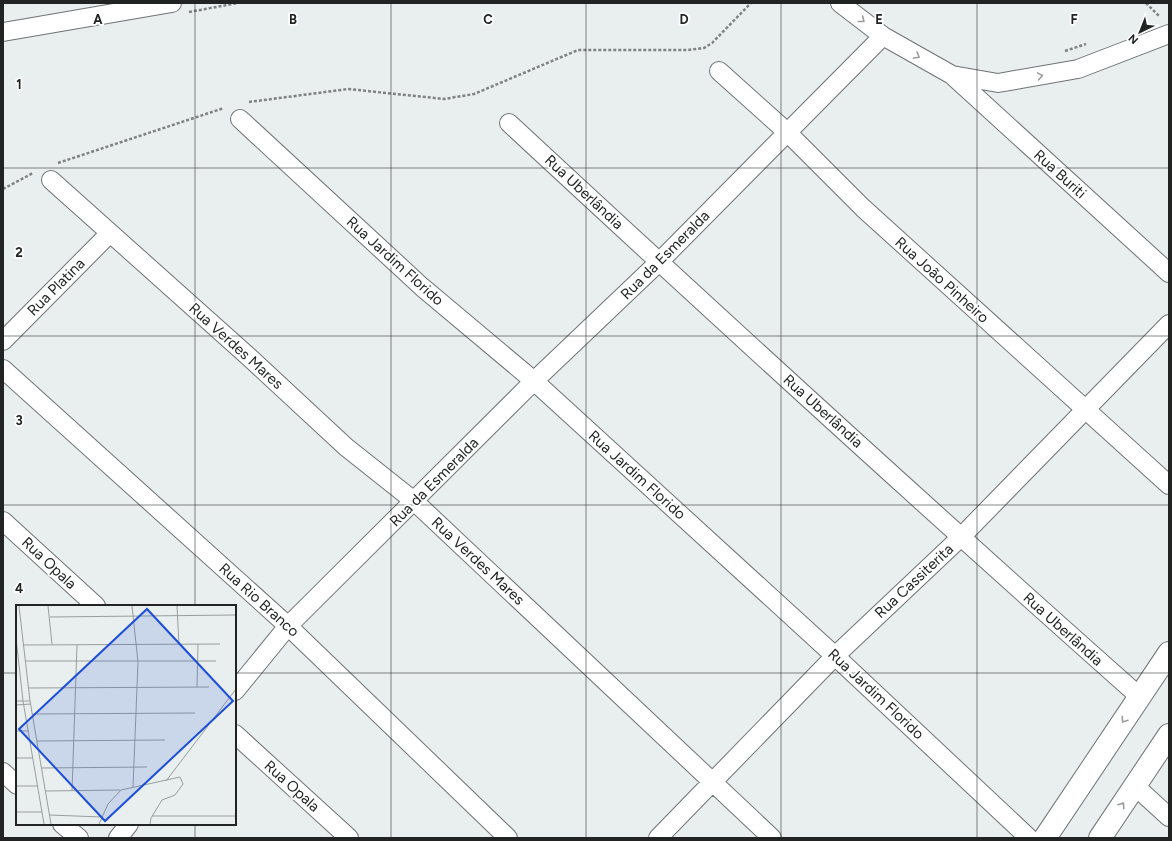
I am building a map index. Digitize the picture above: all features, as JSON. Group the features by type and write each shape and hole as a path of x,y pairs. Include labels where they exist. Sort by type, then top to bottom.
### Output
{"main road":[{"path":"1045,838 1169,653"},
{"path":"1100,838 1169,735"}],"street":[{"path":"3,32 172,3"},
{"path":"840,3 883,36 952,75 998,83 1078,69 1166,27"},
{"name":"Rua da Esmeralda","path":"236,690 288,626 534,381 659,262 883,36"},
{"name":"Rua João Pinheiro","path":"719,71 787,132 863,208 1169,485"},
{"name":"Rua Buriti","path":"952,75 1169,274"},
{"name":"Rua Jardim Florido","path":"241,111 422,287 534,381 835,656 1029,838"},
{"name":"Rua Uberlândia","path":"509,123 961,537 1140,696"},
{"name":"Rua Verdes Mares","path":"47,172 110,233 249,357 346,447 414,501 772,838"},
{"name":"Rua Platina","path":"3,341 110,233"},
{"name":"Rua Cassiterita","path":"658,838 835,656 961,537 1169,324"},
{"name":"Rua Rio Branco","path":"3,369 288,626 508,838"},
{"name":"Rua Opala","path":"4,524 95,605"},
{"name":"Rua Opala","path":"236,735 349,838"},
{"path":"3,772 16,784"},
{"path":"1135,786 1169,817"},
{"path":"63,825 79,838"},
{"path":"118,838 128,825"}],"path":[{"path":"241,111 348,89 444,98 459,97 474,94 578,50 688,50 704,48 712,43 751,3"},
{"path":"1155,21 1166,27"},
{"path":"1062,51 1091,42"},
{"path":"3,189 228,106"}]}
